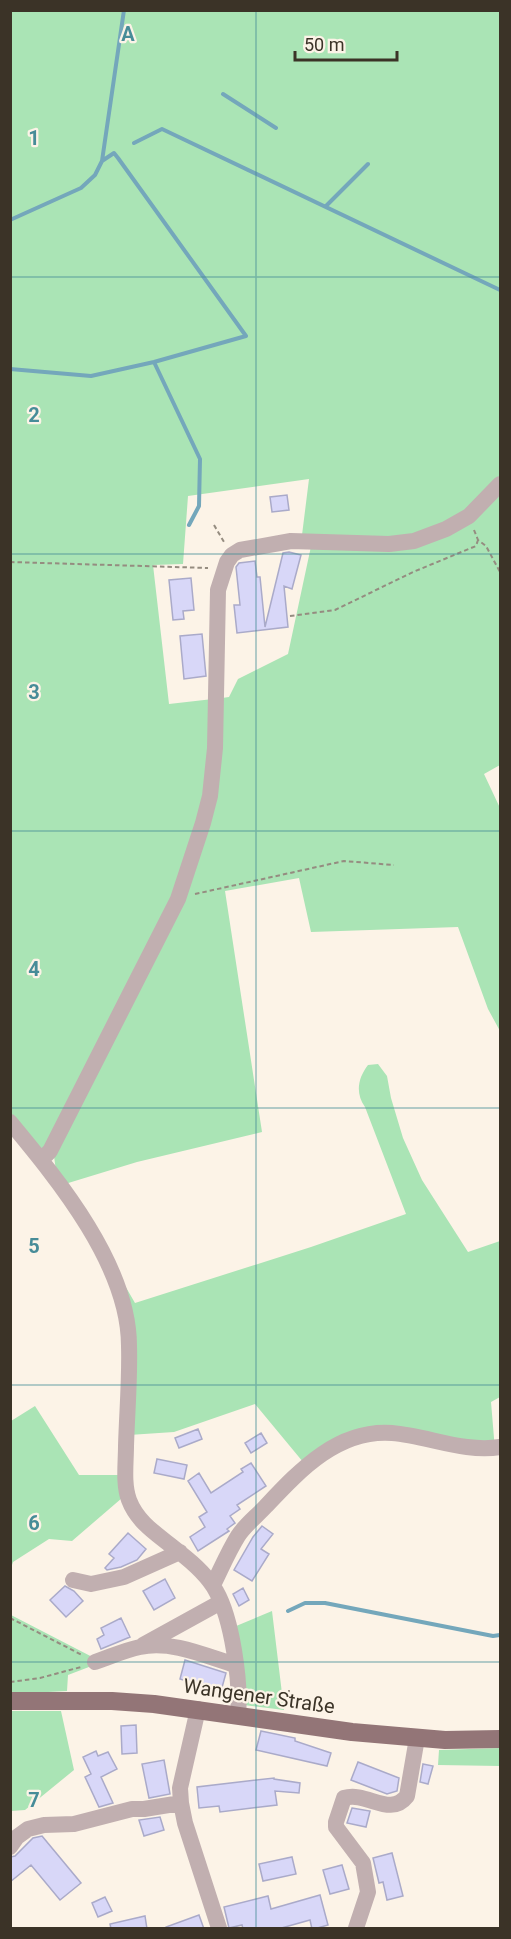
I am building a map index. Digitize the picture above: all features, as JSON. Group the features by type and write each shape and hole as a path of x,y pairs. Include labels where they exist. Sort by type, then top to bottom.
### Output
{"main road":[{"name":"Wangener Straße","path":"10,1701 112,1701 198,1709 352,1732 446,1740 501,1739"}],"street":[{"path":"41,1160 50,1151 178,899 203,823 210,796 215,748 218,590 223,570 232,555 258,545 291,540 389,544 414,541 446,529 469,516 501,484"},
{"path":"10,1122 41,1160 114,1274 126,1311 129,1344 126,1470 129,1499 139,1517 157,1535 180,1552 213,1585 230,1632 236,1665 238,1715"},
{"path":"213,1585 239,1535 318,1456 344,1441 367,1434 389,1433 473,1448 501,1447"},
{"path":"73,1580 91,1584 124,1577 180,1552"},
{"path":"95,1662 140,1647 221,1602"},
{"path":"140,1647 158,1646 185,1650 236,1665"},
{"path":"198,1709 180,1788 181,1803 185,1823 219,1929"},
{"path":"356,1929 368,1892 363,1863 336,1827 341,1803 344,1798 352,1796 391,1806 403,1802 410,1784 417,1738"},
{"path":"10,1846 28,1829 44,1824 74,1824 132,1809 181,1803"}],"path":[{"path":"214,525 232,555"},
{"path":"290,616 335,609 412,572 476,546 478,540 486,546 501,572"},
{"path":"10,562 195,566"},
{"path":"178,899 344,861 394,864"},
{"path":"10,1618 95,1662"},
{"path":"10,1682 67,1672 95,1662"}],"green space":[{"path":"10,11 500,11 500,765 484,774 500,808 500,1031 488,1009 458,927 311,932 299,878 225,891 262,1132 137,1162 65,1184 56,1171 54,1156 185,900 212,812 222,698 229,697 238,679 288,654 313,537 302,535 309,479 188,496 183,564 153,565 169,704 213,699 207,794 190,856 174,900 51,1141 42,1150 35,1147 10,1116"},
{"path":"378,1064 387,1076 403,1138 422,1180 468,1252 500,1241 500,1397 491,1402 495,1450 369,1437 308,1468 255,1404 174,1432 129,1435 120,1277 135,1303 406,1214 359,1091 360,1080 368,1065"},
{"path":"35,1406 79,1475 118,1475 122,1498 72,1541 49,1539 13,1562 11,1568 11,1421"},
{"path":"272,1611 284,1710 235,1704 229,1629"},
{"path":"11,1615 102,1662 68,1675 67,1691 11,1694"},
{"path":"11,1711 61,1711 74,1770 25,1810 11,1811"},
{"path":"500,1748 500,1766 438,1765 439,1750"}],"building":[{"path":"287,495 289,510 272,512 270,497"},
{"path":"283,553 301,555 292,589 284,586 288,627 237,633 234,605 240,605 236,567 239,563 255,561 257,577 260,577 265,627"},
{"path":"191,578 194,610 183,611 184,619 173,620 169,580"},
{"path":"202,634 206,676 184,679 180,636"},
{"path":"198,1429 202,1439 179,1448 175,1438"},
{"path":"261,1433 267,1443 251,1453 245,1443"},
{"path":"157,1459 187,1465 184,1479 154,1473"},
{"path":"251,1463 266,1486 237,1505 240,1509 230,1516 235,1523 227,1529 229,1531 198,1551 190,1537 205,1527 199,1517 207,1512 188,1481 199,1473 211,1493 243,1472 241,1469"},
{"path":"262,1526 273,1534 261,1549 269,1554 252,1581 234,1570"},
{"path":"128,1533 146,1549 137,1560 107,1570 105,1568 114,1558 109,1554"},
{"path":"165,1579 175,1598 154,1610 143,1591"},
{"path":"65,1586 74,1591 83,1601 66,1617 50,1600"},
{"path":"243,1588 249,1600 239,1606 233,1594"},
{"path":"121,1618 130,1637 101,1649 97,1639 104,1635 101,1628"},
{"path":"185,1660 226,1673 221,1691 180,1679"},
{"path":"136,1725 137,1753 122,1754 121,1726"},
{"path":"261,1731 295,1738 295,1741 331,1753 327,1766 256,1750"},
{"path":"96,1751 98,1756 108,1752 117,1769 101,1777 113,1803 99,1807 85,1777 91,1774 83,1757"},
{"path":"164,1760 170,1794 149,1798 142,1764"},
{"path":"358,1762 399,1778 397,1791 387,1794 351,1780"},
{"path":"423,1764 433,1766 428,1784 420,1782"},
{"path":"274,1778 300,1783 299,1793 275,1791 277,1805 220,1812 219,1806 199,1808 197,1787"},
{"path":"352,1808 370,1811 366,1827 347,1823"},
{"path":"160,1817 164,1830 144,1836 139,1820"},
{"path":"42,1836 81,1883 60,1900 31,1865 10,1882 10,1857 15,1856 33,1838"},
{"path":"392,1853 403,1896 387,1900 383,1882 379,1883 373,1858"},
{"path":"292,1857 296,1874 263,1881 259,1864"},
{"path":"342,1865 349,1889 330,1894 323,1870"},
{"path":"320,1895 328,1925 312,1929 310,1920 278,1929 243,1929 242,1925 229,1928 224,1907 268,1896 271,1909"},
{"path":"105,1897 112,1911 98,1917 92,1903"},
{"path":"199,1915 204,1929 166,1929 166,1927"},
{"path":"145,1916 147,1929 111,1929 110,1924"}],"waterway":[{"path":"10,220 81,188 95,175 102,161 124,10"},
{"path":"223,94 276,128"},
{"path":"134,143 162,129 500,290"},
{"path":"10,369 91,376 154,362 246,336 114,153 102,161"},
{"path":"326,206 368,164"},
{"path":"154,362 200,459 199,506 189,525"},
{"path":"288,1611 305,1603 325,1603 493,1636 500,1635"}]}
